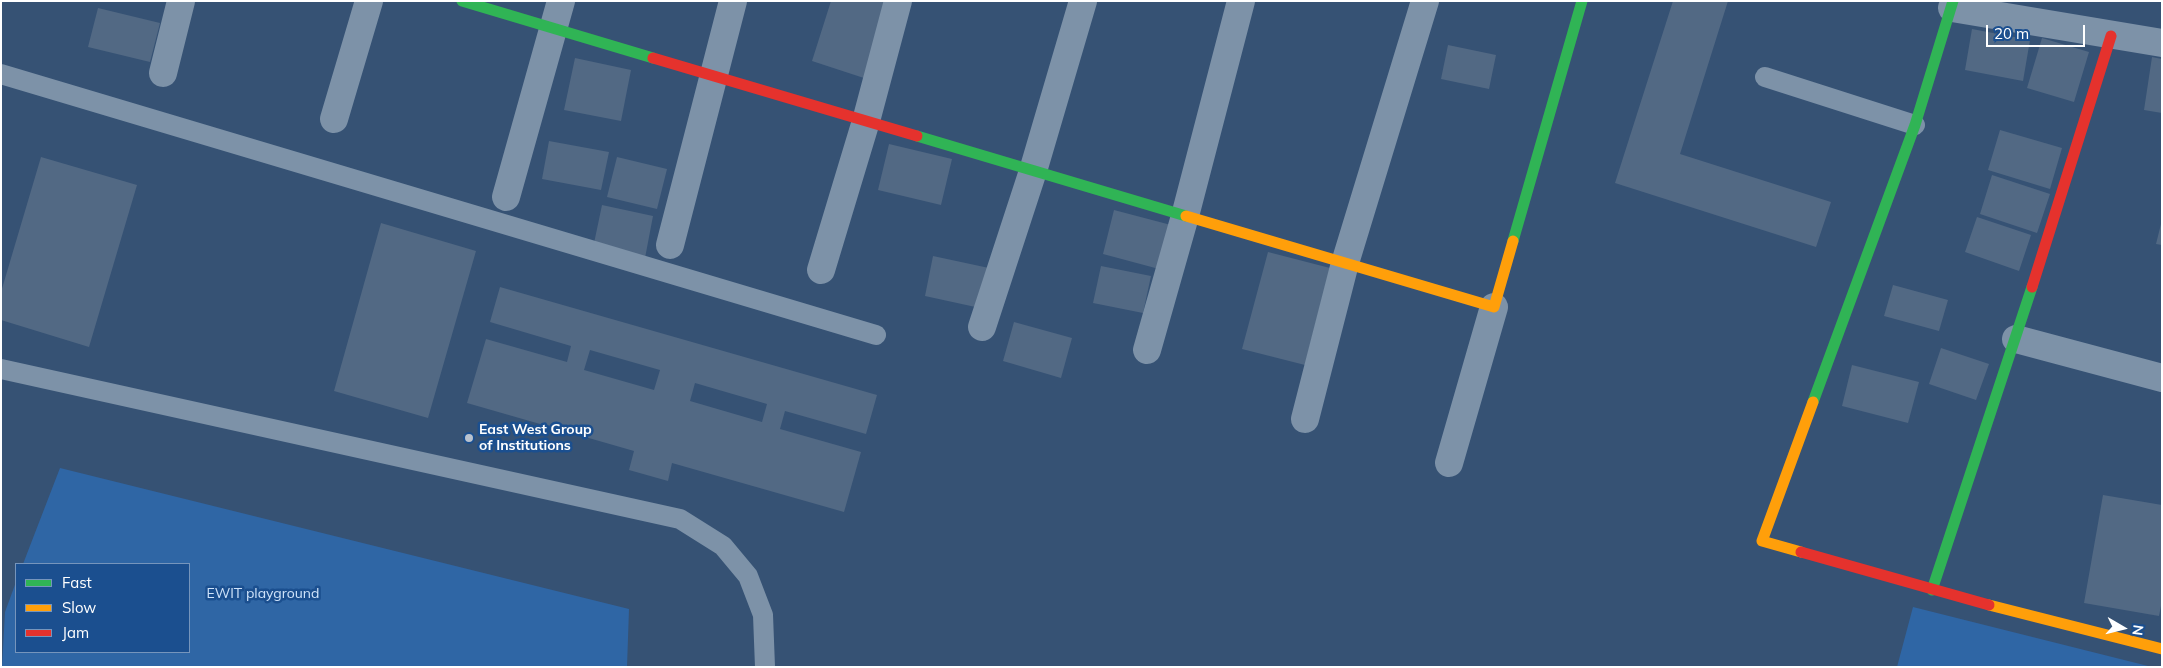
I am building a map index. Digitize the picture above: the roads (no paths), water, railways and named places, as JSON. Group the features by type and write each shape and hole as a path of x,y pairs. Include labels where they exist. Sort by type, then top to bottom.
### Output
{"street":[{"path":"163,73 182,1"},
{"path":"334,119 369,1"},
{"path":"462,1 1494,307"},
{"path":"506,197 561,1"},
{"path":"670,245 733,1"},
{"path":"821,270 866,122 898,1"},
{"path":"982,327 1033,171 1083,1"},
{"path":"1147,350 1185,216 1241,1"},
{"path":"1305,419 1345,263 1425,1"},
{"path":"1449,462 1582,1"},
{"path":"2162,43 2111,36 1952,5 1914,125 1762,541 1932,590 2162,649"},
{"path":"1932,590 2016,339 2111,36"},
{"path":"2016,339 2162,378"}],"lane":[{"path":"1,74 876,335"},
{"path":"1765,77 1914,125"},
{"path":"1,368 680,519 722,546 748,576 763,615 765,667"}],"place":[{"name":"East West Group of Institutions","path":"469,438"}],"park label":[{"name":"EWIT playground","path":"263,594"}]}
